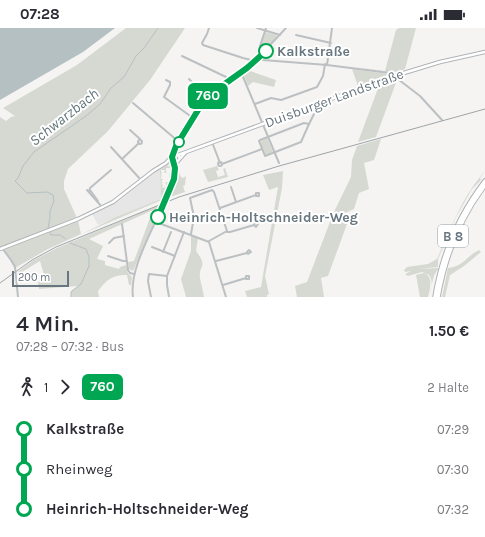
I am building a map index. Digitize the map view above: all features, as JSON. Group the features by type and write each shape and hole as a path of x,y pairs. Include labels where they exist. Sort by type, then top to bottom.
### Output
{"highway":[{"name":"B 8","path":"436,297 442,265 455,231 470,202 485,181"},
{"name":"B 8","path":"436,297 454,239 468,211 485,186"}],"main road":[{"name":"Duisburger Landstraße","path":"176,156 394,76 440,62 485,52"},
{"path":"173,162 176,156"},
{"path":"166,163 178,162 176,156"},
{"path":"1,249 78,219 102,207 118,198 176,156"}],"street":[{"path":"209,28 202,43 204,46 254,62"},
{"path":"258,28 266,29 280,35"},
{"path":"176,156 175,149 203,102 212,93 259,58 286,28"},
{"path":"255,104 271,98 281,100 317,87 323,76 326,65 331,43 332,28"},
{"path":"260,46 266,29"},
{"path":"296,35 331,43"},
{"path":"182,56 226,77 230,81"},
{"path":"259,58 263,60 326,65 390,73 420,96 442,120"},
{"path":"242,72 278,163"},
{"path":"189,79 212,93"},
{"path":"166,80 170,82 170,85 164,97 193,118"},
{"path":"134,103 179,142"},
{"path":"309,124 304,123 259,140 265,156 301,142 314,114"},
{"path":"122,159 142,142 130,130"},
{"path":"212,142 221,163 262,149"},
{"path":"111,147 141,180"},
{"path":"173,162 175,168 174,179"},
{"path":"133,297 132,288 134,274 174,179 178,162"},
{"path":"102,207 88,191 111,170"},
{"path":"231,187 236,202"},
{"path":"191,234 194,217 190,199 191,197 212,190 220,208 227,232"},
{"path":"220,208 256,195"},
{"path":"156,222 209,241 226,297"},
{"path":"122,224 129,272 134,274"},
{"path":"209,241 214,237 227,232 254,226"},
{"path":"163,252 171,232"},
{"path":"169,297 167,276 184,232"},
{"path":"109,243 114,238 124,236"},
{"path":"152,247 175,256"},
{"path":"1,249 15,267 18,297"},
{"path":"216,261 247,252"},
{"path":"108,256 127,261"},
{"path":"152,297 148,281 149,274 167,276"},
{"path":"223,285 246,278"}],"shaded area":[{"path":"0,28 115,28 83,52 0,100"},
{"path":"126,28 185,28 150,80 108,131 68,169 64,181 64,189 77,218 0,247 0,117 6,121 15,116 3,108 77,65"},
{"path":"399,28 416,28 405,69 394,73 347,66 385,71 396,30"},
{"path":"265,32 276,35 277,37 257,57"},
{"path":"352,69 388,74 388,75 358,86"},
{"path":"247,70 276,80 274,87 253,82 248,86 243,73"},
{"path":"395,78 397,80 376,137 358,142 380,83"},
{"path":"267,138 273,152 265,155 260,142"},
{"path":"381,139 374,160 364,163 369,189 359,193 354,209 345,213 347,224 328,276 321,278 324,297 297,297 295,286 307,282 333,214 351,177 352,160 357,146"},
{"path":"170,163 167,166 170,167 169,166 171,164 174,166 173,179 169,177 169,174 171,173 170,168 166,168 166,172 168,172 164,173 165,170 161,170 161,179 163,179 161,182 163,182 161,184 163,185 162,188 166,187 165,183 172,180 164,199 82,234 116,217 161,199 160,170"},
{"path":"217,166 219,170 216,171 218,177 225,175 223,169 225,168 228,177 208,182 203,170"},
{"path":"160,170 161,199 98,225 92,214 120,200"},
{"path":"178,171 181,177 183,178 186,176 185,185 183,186 185,192 167,198"},
{"path":"283,171 282,188 265,276 269,294 267,297 247,297 245,291 261,287 278,187 269,190 263,175"},
{"path":"485,171 480,178 481,180 472,189 456,217 438,259 438,267 418,269 439,268 434,275 432,285 429,275 422,272 408,276 405,274 411,271 405,272 404,270 407,267 428,264 437,259 452,224 463,202 477,181"},
{"path":"157,206 159,211 133,271 129,269 128,262 134,261 153,210 89,239 103,246 97,259 105,261 105,265 119,269 120,267 126,265 128,273 132,277 131,285 129,285 127,275 117,276 107,281 101,287 98,291 99,297 71,297 71,291 78,286 39,289 38,282 46,281 40,261 17,275 19,271 32,261 57,248"},
{"path":"78,220 81,234 48,249 15,268 3,249"},
{"path":"191,236 198,238 196,251 202,261 200,278 204,297 186,297 181,279 191,251"},
{"path":"479,250 481,252 450,275 445,297 442,297 448,268 462,263"},
{"path":"424,273 429,277 430,287 428,297 420,297 416,275"}],"waterway":[{"name":"Schwarzbach","path":"66,239 60,235 51,235 48,228 50,211 54,201 53,195 47,192 27,193 15,181 18,178 23,166 34,152 86,116 100,104 111,88 124,77 136,56 144,48 158,28"},
{"name":"Schwarzbach","path":"70,243 86,249 89,257 89,266 81,284 71,292 71,297"}],"tram line":[{"path":"0,283 32,260 56,247 179,197 279,166 485,109"}],"bus line":[{"name":"760","path":"158,217 174,179 175,164 172,157 176,146 199,108 212,93 247,68 266,51"}],"place":[{"name":"Kalkstraße","path":"266,51"},
{"name":"Heinrich-Holtschneider-Weg","path":"158,217"}]}
